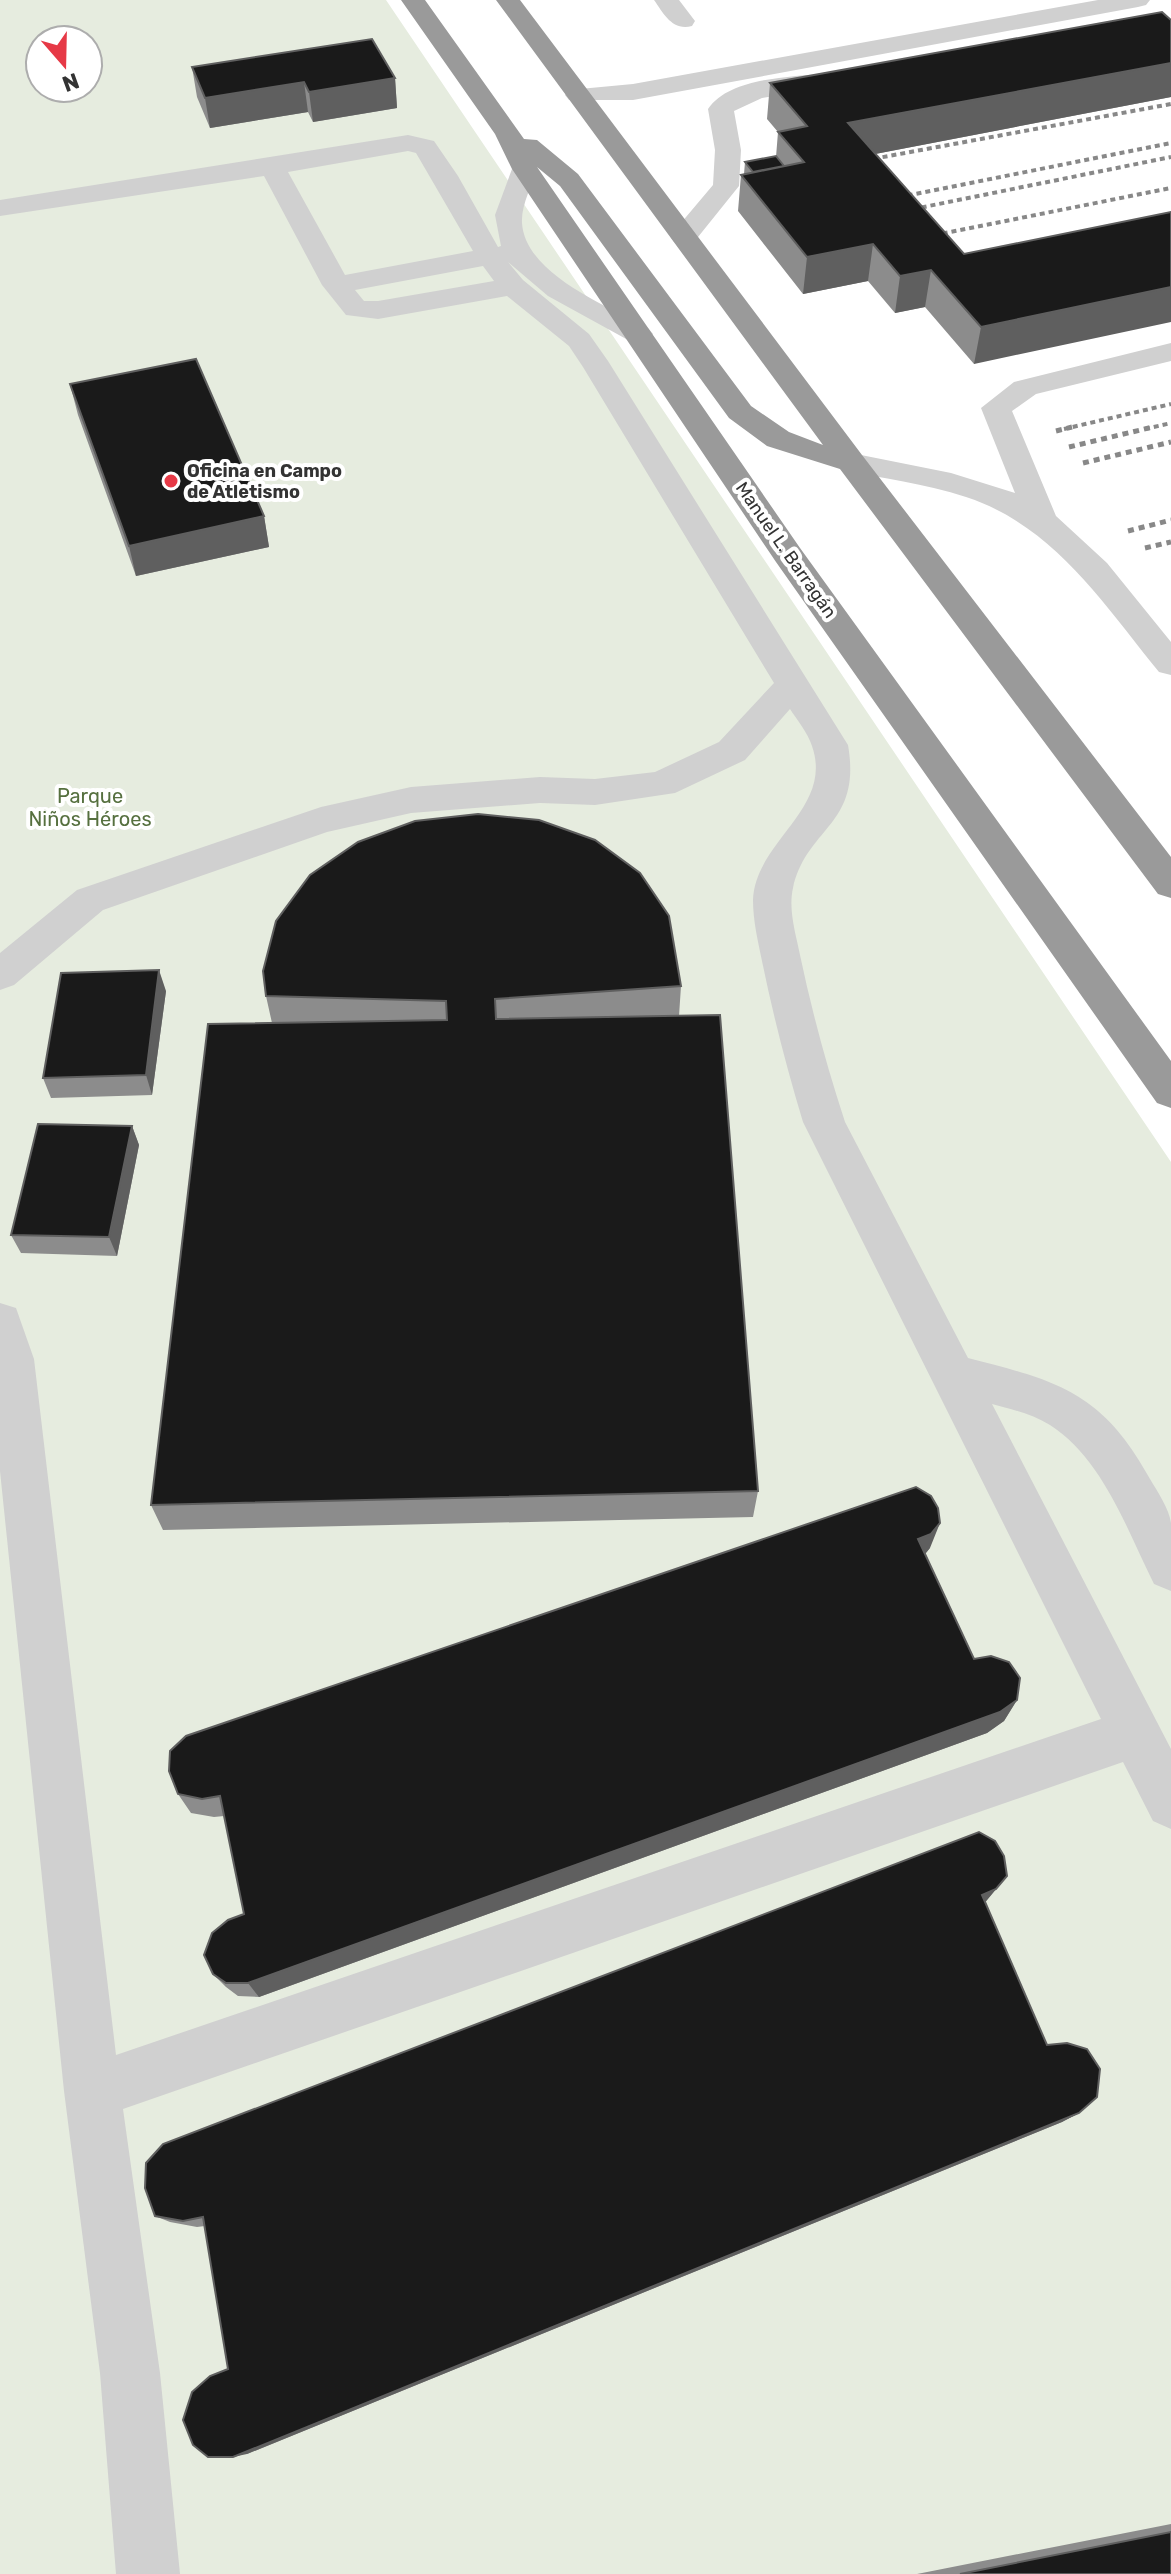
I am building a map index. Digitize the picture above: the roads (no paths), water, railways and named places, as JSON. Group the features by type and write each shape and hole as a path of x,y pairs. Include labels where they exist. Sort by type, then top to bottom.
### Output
{"highway":[{"name":"Manuel L. Barragán","path":"413,0 508,134 525,169 797,568 1171,1092"},
{"path":"508,0 851,462 1171,884"},
{"path":"508,134 539,153 569,180 740,412 759,430 781,443 851,462"}],"street":[{"path":"666,0 683,21"},
{"path":"578,95 633,92 1138,0"},
{"path":"684,236 726,186 728,150 721,109 729,101 766,91 984,53"},
{"path":"0,208 272,167 394,144 417,143 431,153 502,254 513,286 579,340 830,745 837,766 835,789 780,869 772,908 789,997 824,1122 1171,1803"},
{"path":"272,167 349,304 364,311 513,286"},
{"path":"502,254 508,222 525,169"},
{"path":"336,285 502,254 638,334"},
{"path":"1042,521 996,408 1025,388 1171,352"},
{"path":"851,462 965,486 1016,506 1042,521 1085,562 1171,664"},
{"path":"0,975 90,900 321,820 411,800 540,790 595,792 662,784 732,751 793,684"},
{"path":"0,1322 11,1359 92,2091 130,2373 148,2574"},
{"path":"953,1374 1051,1403 1074,1416 1099,1440 1114,1463 1171,1568"},
{"path":"92,2091 1136,1732"}],"railway":[{"path":"856,162 1171,104"},
{"path":"890,199 1171,143"},
{"path":"904,211 1171,157"},
{"path":"925,237 1171,188"},
{"path":"1064,429 1171,404"},
{"path":"1145,429 1171,423"},
{"path":"1064,429 1072,427"},
{"path":"1069,447 1153,427"},
{"path":"1056,431 1064,429"},
{"path":"1083,463 1171,442"},
{"path":"1128,531 1171,520"},
{"path":"1145,548 1171,542"}],"place":[{"name":"Oficina en Campo de Atletismo","path":"171,481"}],"park label":[{"name":"Parque Niños Héroes","path":"90,808"}]}
